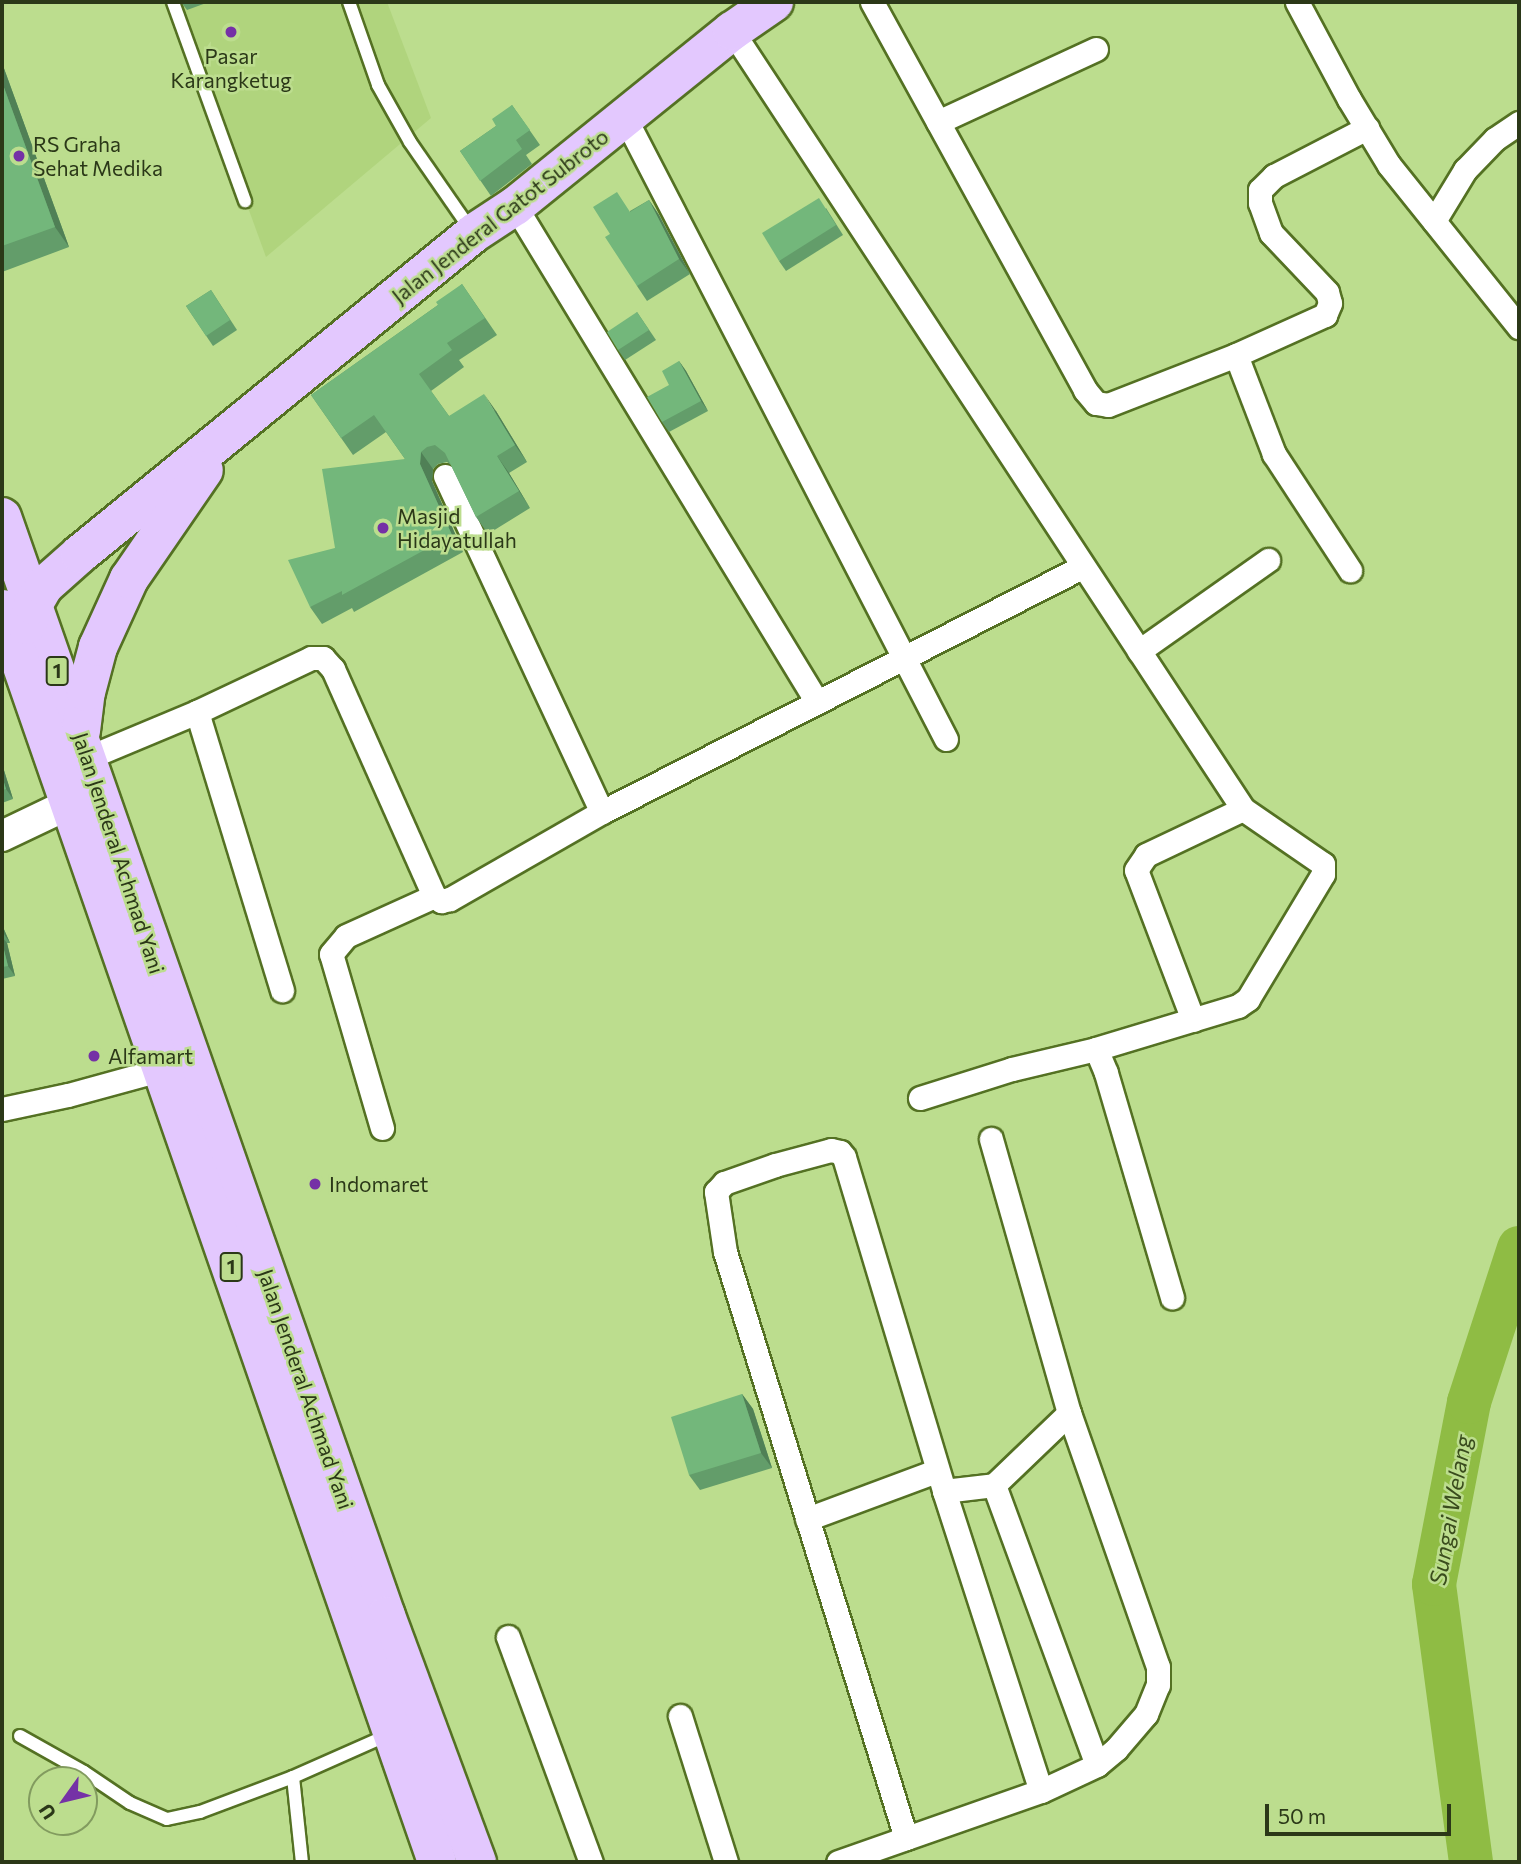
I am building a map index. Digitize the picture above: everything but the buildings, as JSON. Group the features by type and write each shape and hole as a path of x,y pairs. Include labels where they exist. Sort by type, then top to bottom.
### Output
{"highway":[{"name":"Jalan Jenderal Gatot Subroto","path":"17,607 474,233 515,206 732,31 774,2"},
{"name":"Jalan Jenderal Gatot Subroto","path":"84,747 86,692 97,647 129,579 229,434"},
{"name":"Jalan Jenderal Achmad Yani","path":"2,517 17,607 24,632 24,673 69,804 163,1069 408,1726 477,1862"},
{"name":"Jalan Jenderal Achmad Yani","path":"17,607 84,747 408,1726 437,1862"}],"street":[{"path":"872,2 1078,378 1096,403 1108,405 1236,355 1325,314 1330,303 1327,292 1271,233 1260,203 1259,190 1274,176 1367,128"},
{"path":"1297,2 1390,165 1519,327"},
{"path":"732,31 1243,809 1259,822 1317,857 1324,870 1248,999 1238,1006 1096,1049 1012,1069 920,1098"},
{"path":"938,122 1096,48"},
{"path":"625,118 946,739"},
{"path":"1434,221 1465,170 1495,139 1519,123"},
{"path":"515,206 817,702"},
{"path":"1236,355 1274,454 1350,570"},
{"path":"445,477 602,812"},
{"path":"1139,651 1268,560"},
{"path":"84,747 197,712 311,657 323,658 333,669 434,896 441,901 450,899 602,812 1082,567"},
{"path":"197,712 282,990"},
{"path":"2,836 69,804"},
{"path":"1194,1020 1136,870 1146,855 1243,809"},
{"path":"382,1128 331,954 346,936 434,896"},
{"path":"1096,1049 1106,1073 1172,1297"},
{"path":"2,1109 68,1095 163,1069"},
{"path":"838,1862 1041,1791 1097,1765 1116,1749 1146,1714 1158,1685 1158,1667 1069,1413 991,1139"},
{"path":"906,1838 724,1252 715,1195 724,1183 746,1173 831,1150 840,1152 844,1157 940,1481 1041,1791"},
{"path":"807,1519 940,1481 994,1485 1069,1413"},
{"path":"994,1485 1097,1765"},
{"path":"508,1637 591,1862"},
{"path":"680,1716 726,1862"}],"lane":[{"path":"173,2 245,201"},
{"path":"349,2 379,85 410,142 474,233"},
{"path":"20,1735 84,1772 130,1803 167,1819 200,1812 293,1777 408,1726"},
{"path":"293,1777 302,1862"}],"shaded area":[{"path":"173,2 387,2 431,118 266,257"}],"waterway":[{"name":"Sungai Welang","path":"1471,1862 1434,1584 1469,1402 1519,1248"}],"place":[{"name":"Pasar Karangketug","path":"231,32"},
{"name":"RS Graha Sehat Medika","path":"19,156"},
{"name":"Masjid Hidayatullah","path":"383,528"},
{"name":"Alfamart","path":"94,1056"},
{"name":"Indomaret","path":"315,1184"}]}
